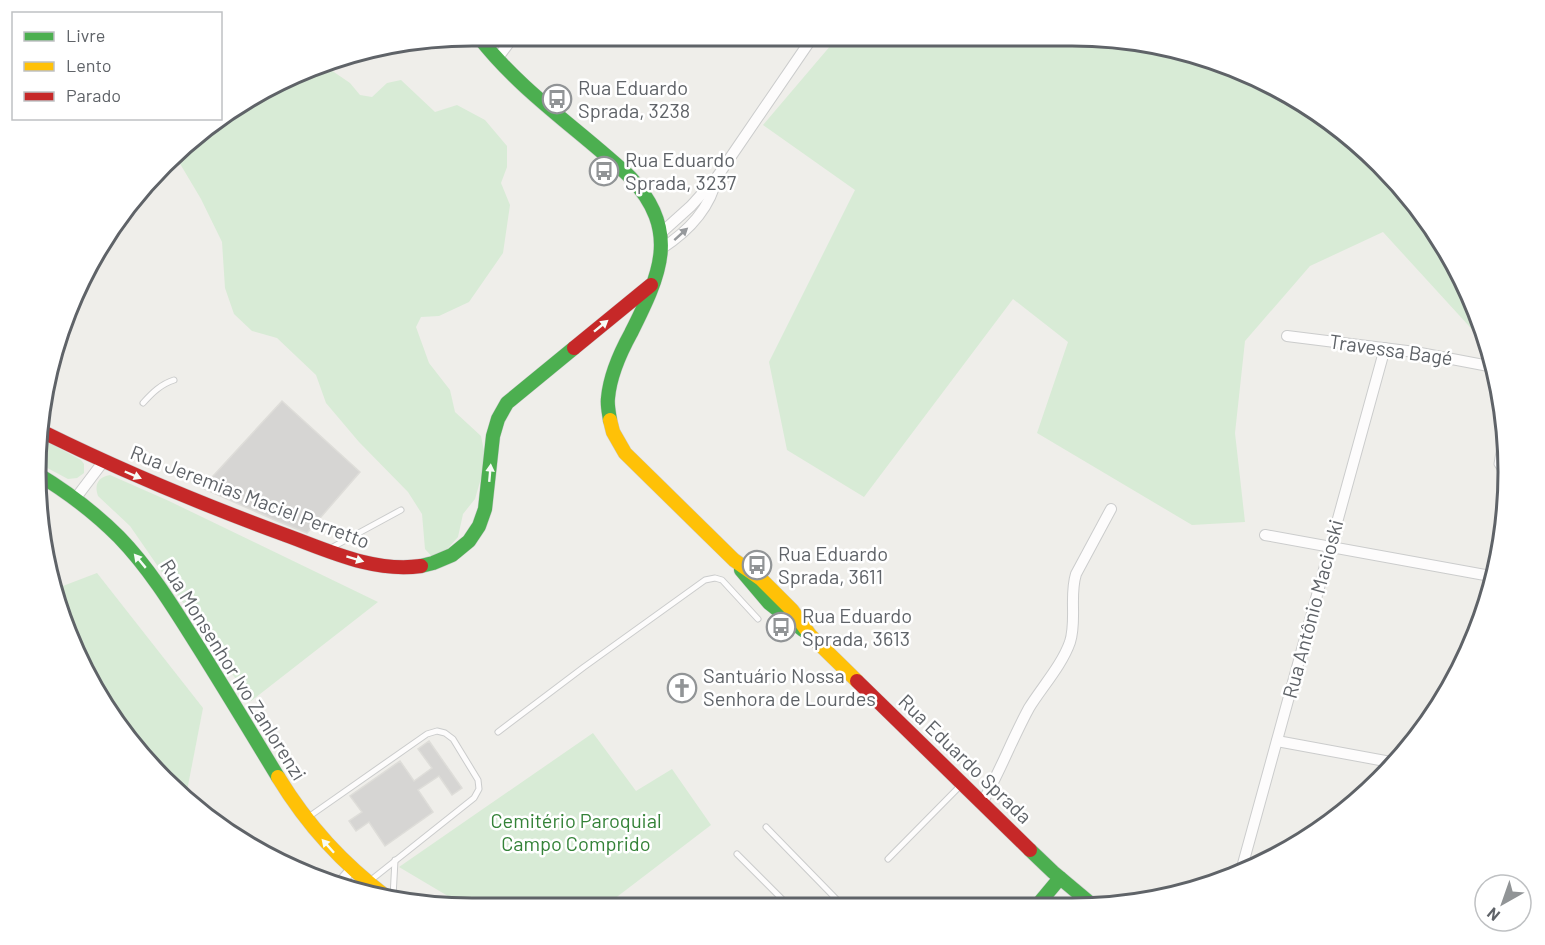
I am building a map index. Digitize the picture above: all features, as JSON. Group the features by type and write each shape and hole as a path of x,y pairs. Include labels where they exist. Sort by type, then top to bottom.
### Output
{"main road":[{"name":"Rua Eduardo Sprada","path":"486,46 528,89 635,182 652,205 658,218 661,233 658,270 616,364 608,391 607,408 610,424 616,440 625,453 734,560 761,579 792,610 810,635 1060,878 1084,898"},
{"name":"Rua Jeremias Maciel Perretto","path":"48,435 169,491 327,550 374,564 406,568 437,562 449,558 471,539 484,512 495,425 501,412 516,396 654,283"},
{"name":"Rua Monsenhor Ivo Zanlorenzi","path":"46,480 75,499 112,530 127,546 171,602 280,782 306,819 334,852 371,886"},
{"path":"1043,898 1060,878"}],"street":[{"path":"497,59 507,46"},
{"path":"661,233 691,206 717,177 807,46"},
{"path":"661,249 670,244 699,216 714,192 717,177"},
{"name":"Travessa Bagé","path":"1287,336 1385,348 1485,365"},
{"name":"Rua Antônio Macioski","path":"1243,863 1385,348"},
{"path":"75,499 103,462"},
{"path":"982,802 1021,723 1071,640 1073,583 1111,509"},
{"path":"1265,535 1486,575"},
{"path":"1277,741 1386,761"},
{"path":"344,878 352,869"}],"lane":[{"path":"142,403 155,390 174,380"},
{"path":"327,550 401,510"},
{"path":"498,732 705,580 716,578 722,580 758,619"},
{"path":"306,819 427,734 437,731 453,739 478,780 479,789 474,798 367,883"},
{"path":"888,858 962,783"},
{"path":"766,827 835,898"},
{"path":"737,855 781,898"},
{"path":"393,891 395,860"}],"green space":[{"path":"830,46 1100,47 1183,61 1236,79 1286,104 1332,135 1374,171 1427,236 1455,284 1475,332 1383,232 1310,266 1245,341 1235,433 1245,522 1192,525 1037,433 1068,342 1013,299 864,497 787,450 769,362 855,190 763,125"},
{"path":"332,71 350,83 360,95 372,97 387,83 401,80 435,112 457,105 485,120 507,146 507,167 501,183 510,205 503,253 469,302 439,316 421,317 416,327 429,363 450,390 455,412 481,436 486,461 475,499 463,514 458,537 440,557 434,559 425,549 422,514 408,492 359,442 326,403 316,375 277,338 252,331 234,314 225,288 222,242 201,199 180,163 213,135 259,104 284,90"},
{"path":"47,442 81,460 84,464 84,473 77,478 68,479 46,467"},
{"path":"110,475 378,602 251,701 130,526 98,496 96,488 98,482"},
{"path":"97,573 203,708 187,789 152,753 118,709 90,661 62,586"},
{"name":"Cemitério Paroquial Campo Comprido","path":"593,733 636,791 672,769 711,825 615,898 451,898 399,867"}],"building":[{"path":"282,401 360,472 307,533 202,488"},
{"path":"429,741 462,788 452,795 439,776 418,790 433,812 385,846 369,822 356,831 349,821 362,812 350,796 400,761 414,781 432,768 418,749"}],"traffic: fast":[{"path":"486,46 532,93 630,177 646,197 656,216 660,235 657,272 613,373 608,401 610,420"},
{"path":"421,566 452,555 469,541 479,526 485,509 493,436 498,419 507,403 574,348"},
{"path":"46,480 100,519 142,563 181,619 278,777"},
{"path":"741,570 769,603 803,630"},
{"path":"1030,850 1084,898"},
{"path":"1043,898 1060,878"}],"traffic: slow":[{"path":"610,420 613,432 625,453 734,560 761,579 792,610 810,635 857,681"},
{"path":"278,777 301,812 327,843 375,887"}],"traffic: jam":[{"path":"574,348 651,285"},
{"path":"48,434 160,486 331,552 385,566 421,566"},
{"path":"857,681 1030,850"}],"place":[{"name":"Rua Eduardo Sprada, 3238","path":"557,99"},
{"name":"Rua Eduardo Sprada, 3237","path":"604,171"},
{"name":"Rua Eduardo Sprada, 3611","path":"757,565"},
{"name":"Rua Eduardo Sprada, 3613","path":"781,627"},
{"name":"Santuário Nossa Senhora de Lourdes","path":"682,688"}]}
